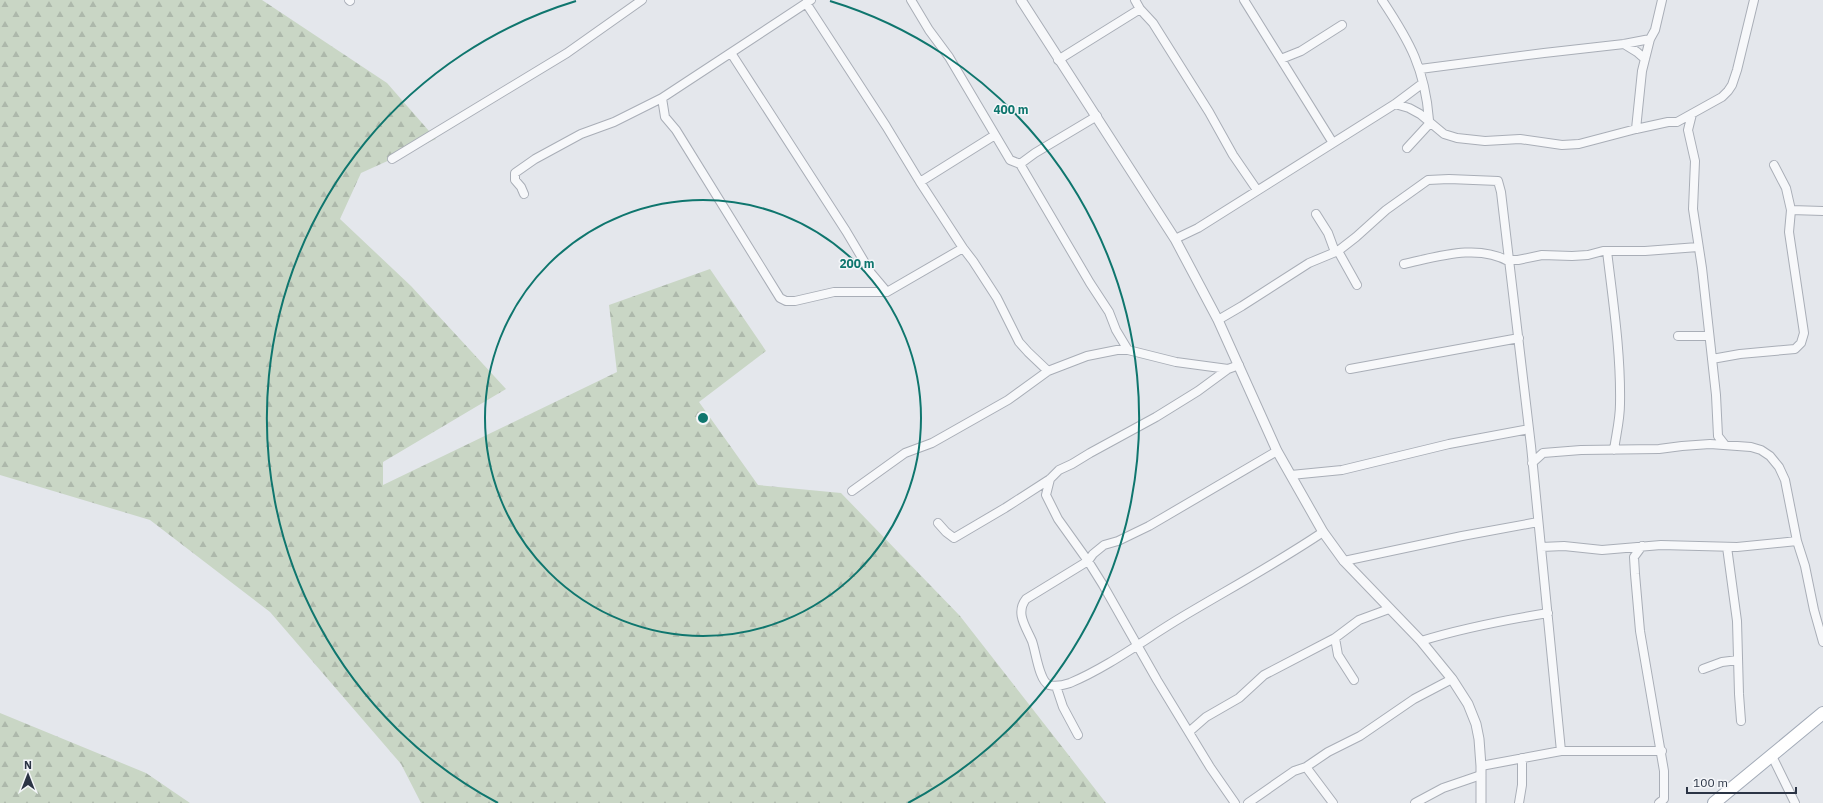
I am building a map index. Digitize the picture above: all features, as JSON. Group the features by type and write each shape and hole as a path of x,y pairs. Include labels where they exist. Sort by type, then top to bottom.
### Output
{"main road":[{"path":"1714,803 1823,713"}],"street":[{"path":"392,159 567,53 642,0"},
{"path":"911,0 949,57 1010,160 1020,164 1090,283 1109,312 1116,330 1128,350"},
{"path":"1021,0 1058,60 1175,239 1218,320 1277,451 1323,532 1344,561 1421,641 1452,679 1468,704 1476,724 1481,770 1481,803"},
{"path":"1135,0 1153,23 1209,112 1233,155 1257,190"},
{"path":"1244,0 1333,143"},
{"path":"1382,0 1400,26 1420,69 1427,100 1429,122 1407,148"},
{"path":"1636,129 1639,93 1645,59 1650,38 1655,30 1662,0"},
{"path":"1395,104 1409,108 1444,134 1457,138 1485,141 1520,139 1562,145 1580,144 1636,129 1668,122 1677,122 1722,97 1732,85 1754,0"},
{"path":"524,194 521,187 515,180 515,173 535,159 581,134 614,122 662,98 809,2 920,182 962,248 973,261 997,298 1020,342 1048,371"},
{"path":"1058,60 1140,8"},
{"path":"1281,59 1301,51 1342,25"},
{"path":"1420,69 1544,52 1624,44 1650,38"},
{"path":"1624,44 1645,59"},
{"path":"731,52 846,231 870,273 887,292"},
{"path":"1175,239 1198,228 1395,104 1423,83"},
{"path":"662,98 665,117 676,130 780,298 786,301 795,301 834,292 887,292 962,248"},
{"path":"1692,114 1688,130 1695,161 1692,209 1712,359 1718,436 1725,445"},
{"path":"1020,164 1035,153 1096,116"},
{"path":"1677,122 1688,130"},
{"path":"920,182 996,135"},
{"path":"1712,359 1740,354 1794,349 1801,343 1804,334 1789,232 1791,210 1786,188 1774,165"},
{"path":"1218,320 1309,263 1336,251 1356,237 1386,210 1420,184 1428,180 1449,179 1498,182 1501,192 1532,446 1532,463 1561,751"},
{"path":"1791,210 1823,212"},
{"path":"1316,214 1357,285"},
{"path":"1510,264 1518,260 1537,256 1572,256 1607,251 1645,251 1698,247"},
{"path":"1607,251 1617,322 1620,372 1620,405 1614,450"},
{"path":"1404,264 1448,255 1484,253 1499,256 1510,264"},
{"path":"1678,336 1709,336"},
{"path":"1350,369 1519,338"},
{"path":"852,490 905,453 932,443 1008,400 1048,371 1087,356 1117,350 1128,350 1176,362 1228,369"},
{"path":"938,523 954,538 1006,508 1050,479 1059,470 1156,417 1198,391 1228,369 1239,365"},
{"path":"1291,475 1342,470 1449,444 1529,429"},
{"path":"1710,444 1718,436"},
{"path":"1532,446 1543,453 1581,450 1659,449 1710,444 1751,446 1770,456 1779,467 1785,480 1797,542 1805,566 1814,610 1823,642"},
{"path":"1277,451 1149,526 1118,541 1104,545 1093,554 1088,561 1026,599 1022,604 1020,611 1034,647 1042,679 1047,684 1056,686 1068,684 1082,677 1138,646 1181,618 1291,554 1323,532"},
{"path":"1532,463 1543,453"},
{"path":"1050,479 1046,492 1048,500 1058,519 1088,561 1157,680 1210,767 1234,803"},
{"path":"1344,561 1462,536 1538,522"},
{"path":"1541,546 1564,546 1602,550 1642,546 1727,547 1797,542"},
{"path":"1642,546 1634,557 1640,631 1650,694 1662,752 1664,771 1664,799 1659,803"},
{"path":"1727,547 1737,621 1742,721"},
{"path":"1624,549 1634,557"},
{"path":"1190,732 1206,717 1239,698 1264,675 1334,638 1359,620 1389,609"},
{"path":"1421,641 1450,632 1548,613"},
{"path":"1334,638 1338,655 1354,680"},
{"path":"1704,669 1722,662 1738,660"},
{"path":"1248,803 1294,771 1306,767 1328,752 1381,723 1414,699 1452,679"},
{"path":"1056,686 1063,707 1078,735"},
{"path":"1415,803 1481,770 1522,758 1561,751 1662,752"},
{"path":"1772,756 1795,803"},
{"path":"1519,803 1522,785 1522,758"},
{"path":"1306,767 1333,803"}],"green space":[{"path":"0,0 262,0 387,83 436,139 361,173 340,219 411,286 506,389 383,462 383,485 617,372 609,305 710,269 766,351 699,402 758,485 841,493 960,616 1106,803 421,803 401,764 270,612 150,520 0,475"},
{"path":"0,713 146,773 190,803 0,803"}]}
